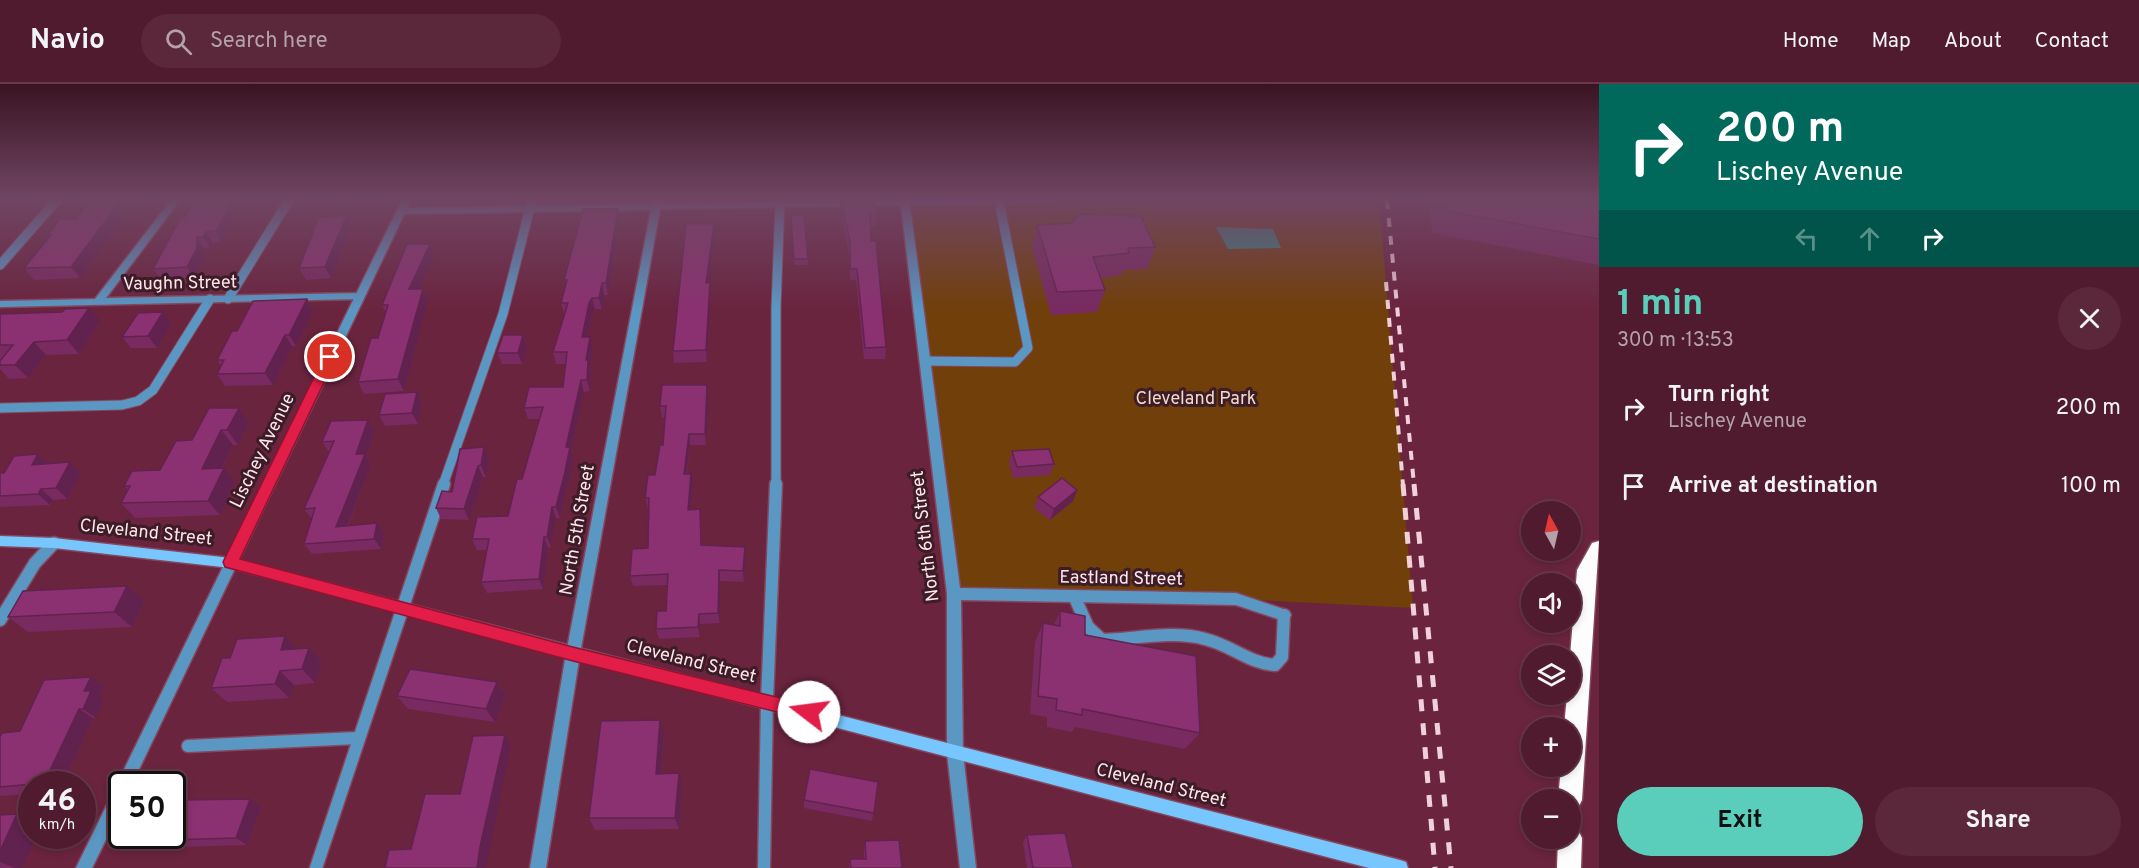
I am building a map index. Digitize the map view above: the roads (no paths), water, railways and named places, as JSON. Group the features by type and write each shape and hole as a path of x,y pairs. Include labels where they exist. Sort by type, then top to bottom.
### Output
{"highway":[{"path":"1571,789 1587,570 1599,549"},
{"path":"1569,868 1570,849"}],"main road":[{"name":"Cleveland Street","path":"0,541 54,543 231,562 573,654 767,701 955,753 1400,868"}],"street":[{"path":"98,302 148,237"},
{"name":"Lischey Avenue","path":"130,771 389,237"},
{"name":"North 5th Street","path":"538,868 573,654 650,237"},
{"name":"North 6th Street","path":"909,237 954,594 955,753 968,868"},
{"name":"Vaughn Street","path":"0,304 360,296"},
{"name":"Eastland Street","path":"954,594 1236,599 1284,615"},
{"path":"84,868 108,818"}],"lane":[{"path":"0,265 25,237"},
{"path":"228,299 266,237"},
{"path":"316,868 401,607 503,314 522,237"},
{"path":"764,868 767,701 775,540 776,308 779,237"},
{"path":"925,361 1015,362 1028,348 1006,237"},
{"path":"0,408 122,405 138,401 157,386 210,299"},
{"path":"0,620 35,563 54,543"},
{"path":"1074,596 1094,637 1102,640 1202,638 1222,644 1241,659 1258,665 1275,665 1282,657 1284,615"},
{"path":"188,746 357,738"}],"railway":[{"path":"1390,237 1414,485"},
{"path":"1386,282 1403,485"},
{"path":"1403,484 1435,868"},
{"path":"1414,484 1451,868"}],"park label":[{"name":"Cleveland Park","path":"1196,399"}]}
